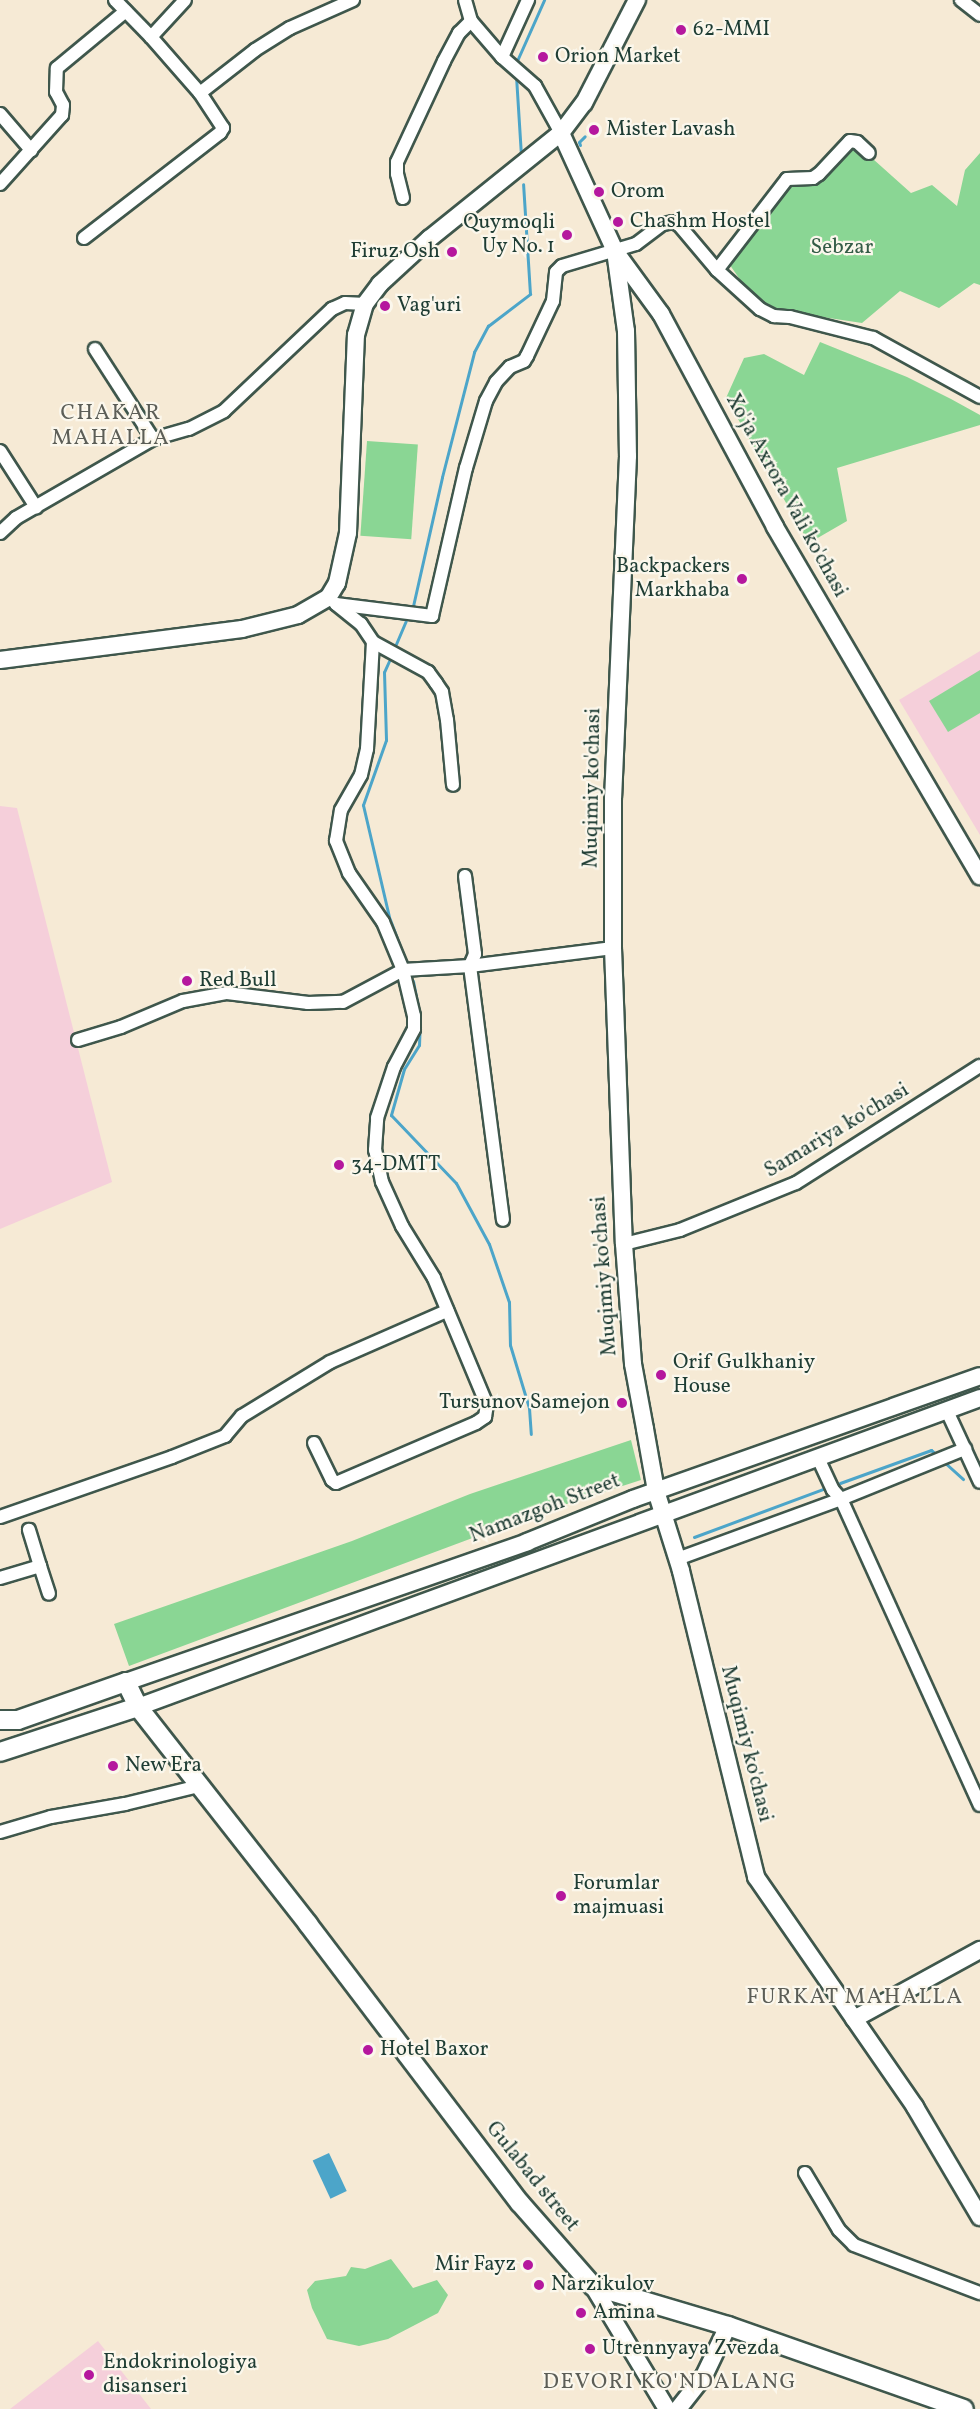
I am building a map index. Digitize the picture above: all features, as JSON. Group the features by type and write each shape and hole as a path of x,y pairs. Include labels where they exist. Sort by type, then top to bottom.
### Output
{"main road":[{"path":"0,660 242,628 298,615 332,601 348,533 356,335 364,304 380,284 429,239 561,133 584,103 637,0"},
{"name":"Xo'ja Axrora Vali ko'chasi","path":"561,133 615,250 661,314 775,528 980,876"},
{"name":"Muqimiy ko'chasi","path":"615,250 626,331 628,456 613,798 614,948 624,1244 633,1364 656,1491 677,1559 756,1877 975,2196 980,2217"},
{"name":"Namazgoh Street","path":"126,1682 527,1542 656,1491 980,1376"},
{"path":"0,1752 138,1707 418,1606 662,1513 947,1412 980,1398"},
{"path":"412,1583 418,1606"},
{"path":"0,1720 18,1720 126,1682"},
{"name":"Gulabad street","path":"126,1682 138,1707 308,1924 520,2204 593,2286"},
{"path":"854,2019 980,1950"},
{"path":"593,2286 728,2326 963,2409"},
{"path":"593,2286 668,2409"},
{"path":"678,2409 704,2376 728,2326"}],"street":[{"path":"84,238 220,133 223,128 200,93 115,0"},
{"path":"151,37 185,0"},
{"path":"200,93 255,50 290,28 353,0"},
{"path":"465,0 471,21 502,57 541,94 561,133"},
{"path":"502,57 528,0"},
{"path":"961,0 980,15"},
{"path":"0,184 64,110 56,92 57,68 126,11"},
{"path":"403,198 397,162 444,61 459,33 471,21"},
{"path":"0,114 31,150"},
{"path":"717,270 787,179 813,178 850,141 857,142 869,153"},
{"path":"332,601 432,616 466,468 490,392 510,367 524,361 528,356 553,301 556,272 562,266 636,244 663,224 673,222 679,225 717,270 760,309 774,316 801,319 873,338 980,397"},
{"path":"0,533 16,518 153,439 189,429 224,411 332,309 345,303 364,304"},
{"path":"95,349 153,439"},
{"path":"0,451 36,507"},
{"path":"332,601 361,624 373,642 428,672 442,692 453,785"},
{"path":"314,1443 332,1480 336,1483 430,1444 485,1417 487,1405 434,1278 402,1226 382,1182 375,1150 378,1118 394,1067 414,1029 414,1016 403,970 378,911 349,873 336,841 341,810 361,775 367,749 373,642"},
{"path":"465,876 476,954 470,966 503,1220"},
{"path":"78,1040 120,1027 183,1000 227,993 308,1003 343,1002 403,970 470,966 614,948"},
{"name":"Samariya ko'chasi","path":"624,1244 680,1230 796,1183 980,1066"},
{"path":"0,1517 172,1457 225,1436 242,1416 259,1403 330,1362 447,1311"},
{"path":"947,1412 980,1482"},
{"path":"677,1559 835,1491 933,1464 965,1449"},
{"path":"818,1458 980,1805"},
{"path":"28,1530 49,1594"},
{"path":"0,1578 40,1566"},
{"path":"0,1832 51,1817 125,1804 199,1786"},
{"path":"805,2173 839,2230 854,2245 980,2294"}],"shaded area":[{"path":"980,651 980,835 899,700"},
{"path":"0,806 17,808 112,1182 0,1229"},
{"name":"Endokrinologiya disanseri","path":"98,2341 151,2409 10,2409"}],"green space":[{"name":"Sebzar","path":"854,142 911,193 932,185 957,206 965,170 980,153 980,285 974,283 939,308 900,291 862,323 769,309 748,291 725,258 784,180 821,181"},
{"path":"820,342 907,377 951,399 980,415 980,425 837,468 847,521 809,543 726,398 744,358 764,354 804,375"},
{"path":"367,441 418,445 411,539 360,536"},
{"path":"980,670 980,713 948,732 929,701"},
{"path":"631,1440 641,1480 545,1511 129,1666 114,1624 352,1541 470,1494"},
{"path":"391,2259 413,2288 437,2280 448,2295 438,2313 388,2339 359,2346 327,2339 312,2308 307,2290 315,2281 346,2276 351,2267 365,2269"}],"water":[{"path":"329,2153 347,2191 330,2199 313,2161"}],"waterway":[{"path":"516,63 544,0"},
{"path":"516,76 521,155"},
{"path":"580,145 579,142 585,136"},
{"path":"413,606 442,477 474,352 488,326 530,294 523,184"},
{"path":"396,644 406,621"},
{"path":"389,661 384,672 386,740 363,805 389,917 406,962"},
{"path":"413,981 418,1007"},
{"path":"420,1017 419,1045 404,1069 391,1115 456,1183 489,1244 509,1302 510,1345 529,1408 531,1434"},
{"path":"840,1483 931,1450 938,1456"},
{"path":"943,1461 963,1479"},
{"path":"694,1537 823,1489"}],"place":[{"name":"62-MMI","path":"681,30"},
{"name":"Orion Market","path":"543,57"},
{"name":"Mister Lavash","path":"594,130"},
{"name":"Orom","path":"599,192"},
{"name":"Chashm Hostel","path":"618,222"},
{"name":"Quymoqli Uy No. 1","path":"567,235"},
{"name":"Firuz Osh","path":"452,252"},
{"name":"Vag'uri","path":"385,306"},
{"name":"Backpackers Markhaba","path":"742,579"},
{"name":"Red Bull","path":"187,981"},
{"name":"34-DMTT","path":"339,1165"},
{"name":"Orif Gulkhaniy House","path":"661,1375"},
{"name":"Tursunov Samejon","path":"622,1403"},
{"name":"New Era","path":"113,1766"},
{"name":"Forumlar majmuasi","path":"561,1896"},
{"name":"Hotel Baxor","path":"368,2050"},
{"name":"Mir Fayz","path":"528,2265"},
{"name":"Narzikulov","path":"539,2285"},
{"name":"Amina","path":"581,2313"},
{"name":"Utrennyaya Zvezda","path":"590,2349"},
{"name":"Endokrinologiya disanseri","path":"89,2375"}],"district":[{"name":"CHAKAR MAHALLA","path":"111,426"},
{"name":"FURKAT MAHALLA","path":"855,1998"},
{"name":"DEVORI KO'NDALANG","path":"670,2383"}]}
